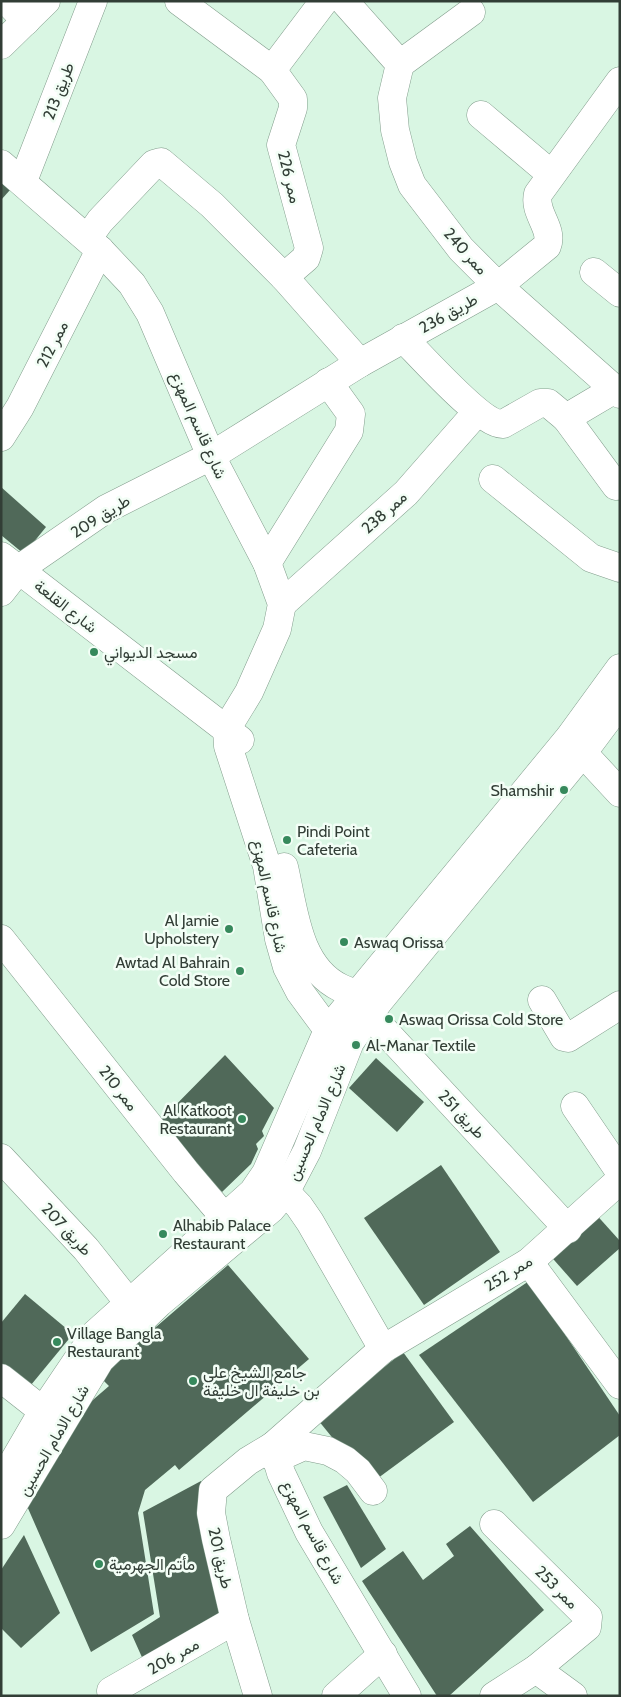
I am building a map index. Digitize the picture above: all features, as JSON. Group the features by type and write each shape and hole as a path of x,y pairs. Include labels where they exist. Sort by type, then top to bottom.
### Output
{"street":[{"path":"7,1 26,21"},
{"path":"1,45 46,1"},
{"name":"طريق 213","path":"23,181 93,1"},
{"name":"ممر 226","path":"179,1 272,70 294,104 281,145 309,248 306,258 284,277"},
{"path":"272,70 324,1"},
{"path":"344,1 400,64 471,12"},
{"name":"ممر 240","path":"400,64 392,98 395,130 403,162 412,185 461,249 498,286 617,391"},
{"name":"طريق 236","path":"211,456 360,363 498,286 547,246 550,236 536,204 538,194 620,82"},
{"path":"481,115 551,174"},
{"path":"94,244 100,221 154,164 161,162 212,205 284,277 360,363"},
{"name":"شارع قاسم المهزع","path":"1,164 94,244 132,284 150,312 211,456 267,563 282,604"},
{"name":"ممر 212","path":"1,437 20,407 94,244"},
{"path":"594,272 620,293"},
{"path":"403,338 477,412 491,422 503,424 540,403 548,403 566,418 616,486"},
{"path":"267,563 349,431 351,414 328,382"},
{"path":"566,418 617,391"},
{"name":"ممر 238","path":"282,604 406,493 477,412"},
{"name":"طريق 209","path":"1,592 10,563 106,509 211,456"},
{"path":"493,479 591,558 620,568"},
{"name":"شارع القلعة","path":"10,563 228,728"},
{"path":"228,728 249,692 277,629 282,604"},
{"name":"شارع الامام الحسين","path":"1,1525 100,1360 159,1303 307,1152 339,1036 576,745 595,718 620,668"},
{"name":"شارع الامام الحسين","path":"595,718 620,703"},
{"name":"شارع قاسم المهزع","path":"228,728 242,741 254,766 284,866 303,945 309,958 329,981 365,1003"},
{"name":"شارع قاسم المهزع","path":"228,728 228,746 267,866 284,960 300,992 339,1036"},
{"path":"576,745 620,793"},
{"name":"ممر 210","path":"1,939 169,1152 233,1227"},
{"path":"542,1000 564,1037 568,1038 620,1005"},
{"name":"طريق 251","path":"365,1003 568,1229"},
{"path":"575,1106 620,1172"},
{"name":"طريق 207","path":"1,1158 86,1249 129,1303"},
{"name":"ممر 252","path":"383,1349 529,1262 568,1229 620,1180"},
{"path":"269,1191 310,1222 383,1349 274,1453"},
{"name":"شارع الامام الحسين","path":"1,1483 43,1411 95,1334 129,1303 233,1227"},
{"path":"529,1262 611,1356 620,1385"},
{"path":"1,1378 43,1411"},
{"path":"274,1453 304,1446 328,1451 358,1471 373,1491"},
{"name":"شارع قاسم المهزع","path":"274,1453 309,1532 407,1696"},
{"name":"طريق 201","path":"258,1696 235,1620 211,1513 212,1490 248,1461 274,1453"},
{"name":"ممر 253","path":"494,1524 588,1617 587,1627 536,1669 494,1696"},
{"name":"ممر 206","path":"111,1691 235,1620"},
{"path":"336,1696 383,1654"},
{"path":"536,1669 572,1696"}],"building":[{"path":"1,182 10,190 1,200"},
{"path":"1,487 46,527 24,554 1,535"},
{"path":"225,1055 274,1108 262,1131 264,1136 256,1144 258,1149 251,1164 222,1192 156,1125"},
{"path":"376,1058 424,1102 397,1132 349,1088"},
{"path":"441,1165 500,1252 424,1305 364,1218"},
{"path":"593,1211 620,1241 620,1248 577,1286 547,1252"},
{"path":"228,1265 309,1359 179,1470 175,1465 145,1490 138,1513 154,1614 91,1652 27,1506 79,1412 109,1386 99,1376"},
{"path":"529,1281 620,1416 620,1435 533,1502 419,1355"},
{"path":"25,1294 73,1334 26,1391 1,1370 1,1323"},
{"path":"403,1352 454,1422 370,1484 318,1420"},
{"path":"201,1481 226,1619 145,1664 132,1635 160,1617 143,1512"},
{"path":"347,1485 386,1549 361,1568 323,1497"},
{"path":"470,1526 544,1610 449,1696 437,1696 362,1581 403,1551 423,1580 454,1556 446,1544"},
{"path":"24,1535 60,1613 21,1648 1,1628 1,1570"}],"place":[{"name":"مسجد الديواني","path":"94,652"},
{"name":"Shamshir","path":"564,790"},
{"name":"Pindi Point Cafeteria","path":"287,840"},
{"name":"Al Jamie Upholstery","path":"229,929"},
{"name":"Aswaq Orissa","path":"344,942"},
{"name":"Awtad Al Bahrain Cold Store","path":"240,971"},
{"name":"Aswaq Orissa Cold Store","path":"389,1019"},
{"name":"Al-Manar Textile","path":"356,1045"},
{"name":"Al Katkoot Restaurant","path":"242,1119"},
{"name":"Alhabib Palace Restaurant","path":"163,1234"},
{"name":"Village Bangla Restaurant","path":"57,1342"},
{"name":"جامع الشيخ علي بن خليفة ال خليفة","path":"193,1381"},
{"name":"مأتم الجهرمية","path":"99,1564"}]}
